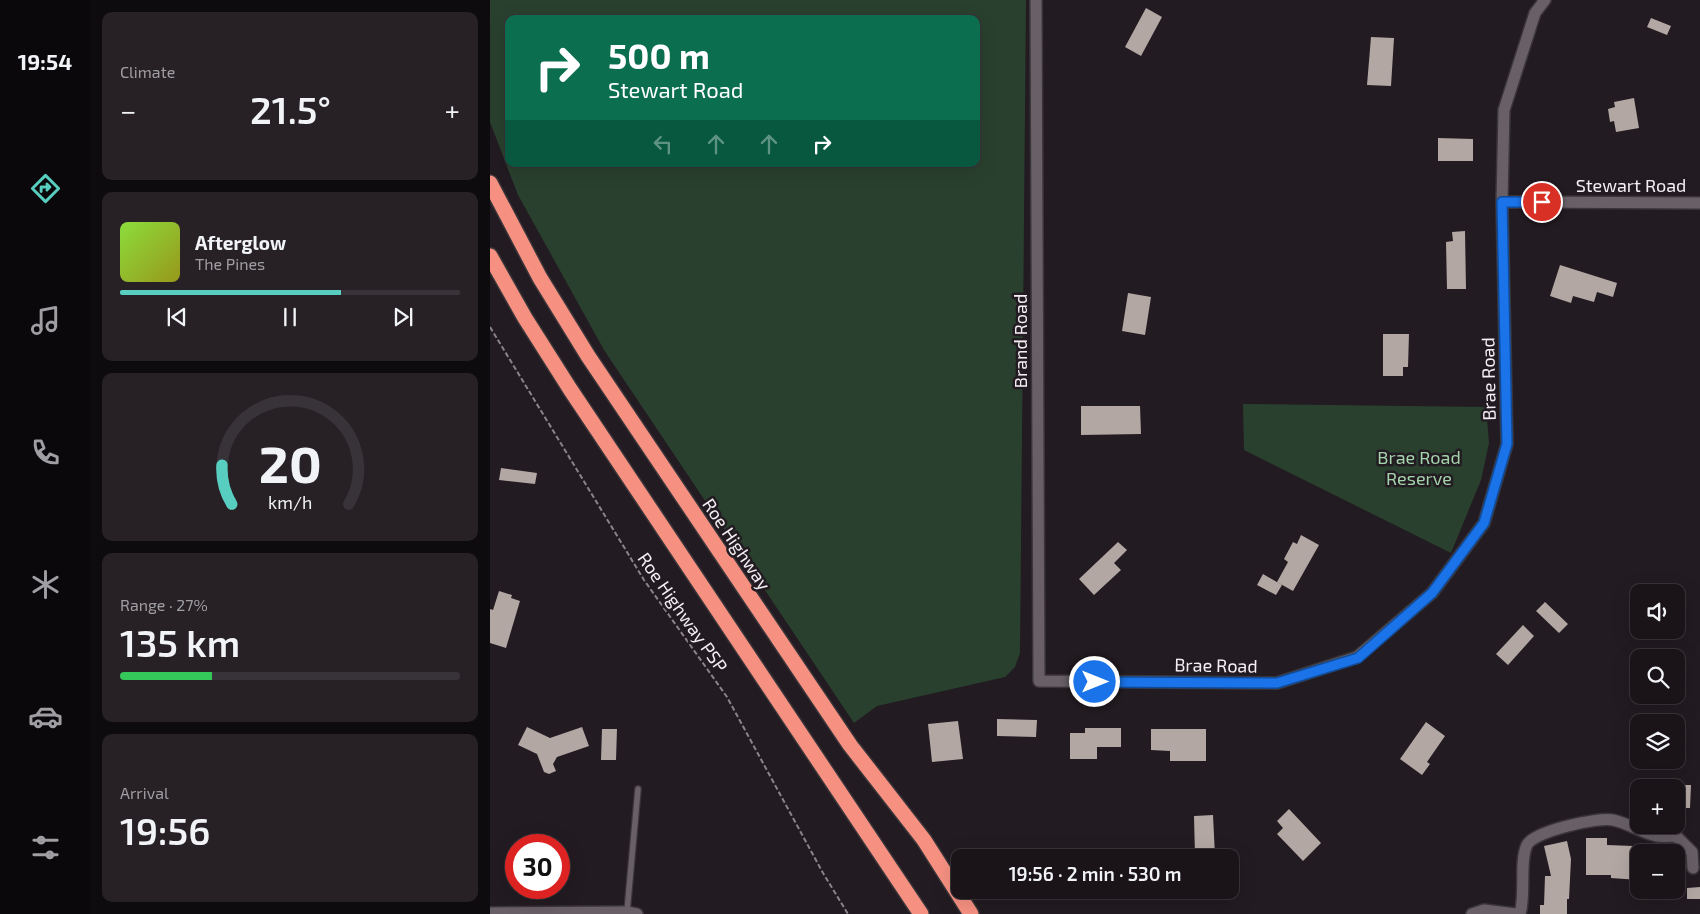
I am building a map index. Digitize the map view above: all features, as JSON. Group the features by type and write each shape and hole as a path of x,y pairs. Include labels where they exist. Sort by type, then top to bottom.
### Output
{"highway":[{"name":"Roe Highway","path":"490,183 540,278 588,356 850,745 924,840 971,914"},
{"path":"490,256 525,318 570,388 921,914"},
{"path":"924,840 951,875"},
{"path":"969,899 981,914"}],"street":[{"name":"Brand Road","path":"1036,0 1038,681"},
{"name":"Brae Road","path":"1038,681 1277,683 1358,658 1432,593 1484,523 1507,444 1502,202 1504,110 1535,13 1545,0"},
{"name":"Stewart Road","path":"1502,202 1700,203"},
{"path":"1520,914 1524,900 1525,853 1529,842 1540,834 1579,824 1611,819 1656,836 1676,836 1692,852 1693,868"},
{"path":"1472,914 1484,910 1516,914"},
{"path":"490,913 632,913"}],"lane":[{"path":"632,913 638,789"}],"path":[{"name":"Roe Highway PSP","path":"490,327 644,580 727,697 823,873 848,914"}],"green space":[{"path":"490,0 1026,0 1020,653 1015,667 1005,677 877,706 854,723 604,350 518,195 507,167 980,167 980,15 505,15 505,161 490,122"},
{"name":"Brae Road Reserve","path":"1243,404 1486,407 1489,443 1481,480 1451,553 1244,450"}],"building":[{"path":"1146,8 1162,17 1141,56 1125,47"},
{"path":"1651,18 1671,26 1667,35 1647,27"},
{"path":"1371,37 1394,38 1391,86 1367,85"},
{"path":"1634,98 1639,128 1616,132 1614,121 1610,122 1608,109 1615,107 1614,102"},
{"path":"1438,138 1473,139 1473,161 1438,161"},
{"path":"1465,231 1466,289 1447,289 1446,242 1453,241 1452,232"},
{"path":"1560,265 1617,283 1613,297 1597,292 1594,302 1573,296 1571,303 1550,296"},
{"path":"1128,293 1151,297 1145,335 1122,331"},
{"path":"1383,334 1409,334 1408,367 1403,367 1403,376 1383,376"},
{"path":"1081,406 1140,406 1141,434 1081,435"},
{"path":"501,468 537,473 535,484 499,480"},
{"path":"1301,535 1319,545 1293,591 1277,582 1288,562 1284,559 1293,542 1297,544"},
{"path":"1118,542 1127,550 1114,563 1121,570 1094,595 1079,579"},
{"path":"1263,574 1282,585 1276,595 1257,585"},
{"path":"499,591 512,595 511,598 520,601 506,648 490,643 490,609 493,610"},
{"path":"1545,602 1568,624 1559,633 1536,611"},
{"path":"1523,625 1534,636 1508,665 1496,654"},
{"path":"997,719 1037,720 1036,737 997,736"},
{"path":"958,721 963,759 932,762 928,724"},
{"path":"1426,722 1445,736 1427,762 1430,764 1422,775 1400,759"},
{"path":"527,727 550,738 582,727 589,746 557,757 553,764 556,771 549,774 544,772 537,754 518,745"},
{"path":"1085,728 1121,728 1121,747 1097,747 1097,759 1070,759 1070,733 1085,733"},
{"path":"602,729 617,729 616,760 601,760"},
{"path":"1151,729 1206,729 1206,761 1170,761 1170,751 1151,750"},
{"path":"1685,785 1691,785 1690,808 1685,808"},
{"path":"1289,809 1321,843 1303,861 1277,834 1283,828 1277,821"},
{"path":"1213,815 1215,849 1195,849 1194,816"},
{"path":"1586,838 1607,838 1607,845 1630,846 1630,879 1611,878 1611,875 1586,875"},
{"path":"1567,841 1571,859 1567,914 1540,914 1540,905 1544,905 1545,876 1551,876 1544,846"},
{"path":"1700,887 1700,899 1687,899 1687,888"}],"route":[{"path":"1095,682 1277,683 1358,658 1432,593 1484,523 1507,444 1502,202 1542,202"}]}
